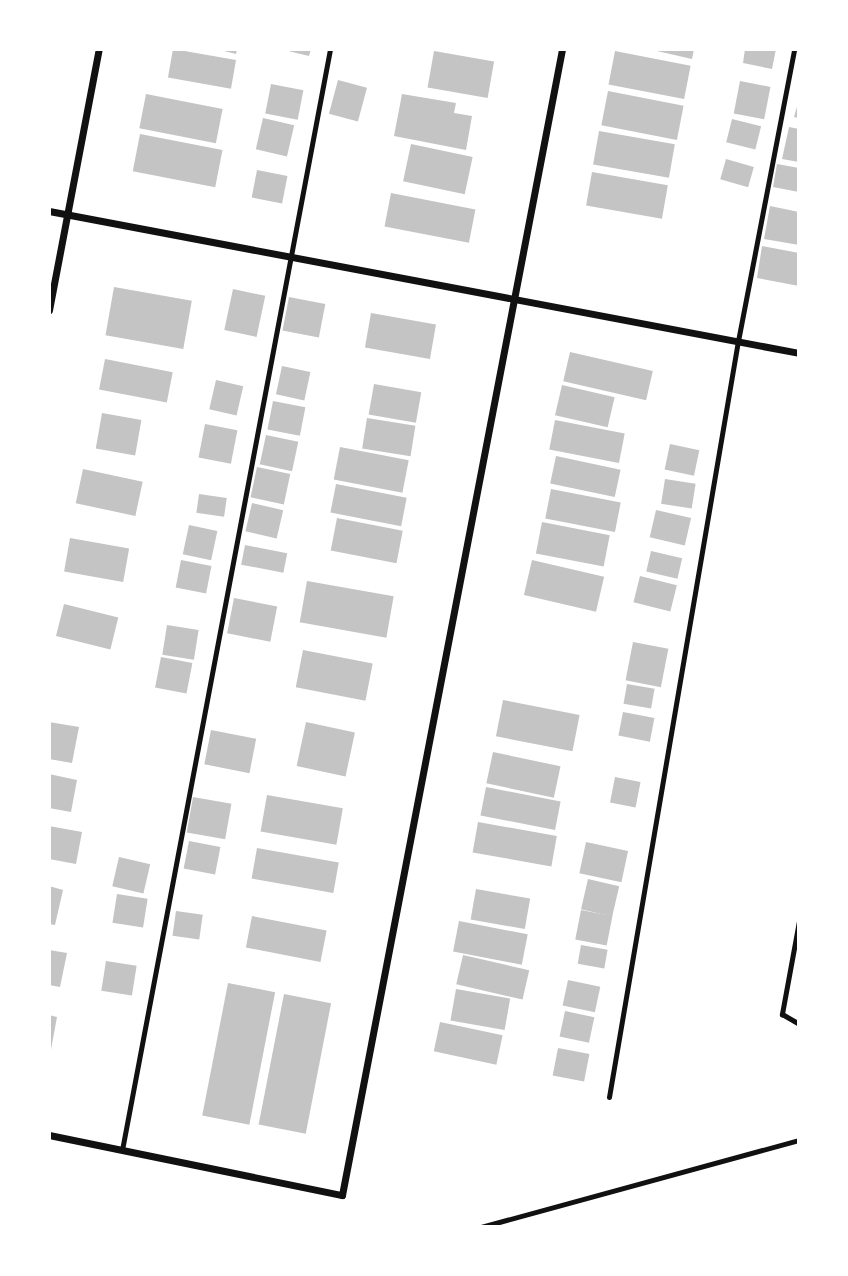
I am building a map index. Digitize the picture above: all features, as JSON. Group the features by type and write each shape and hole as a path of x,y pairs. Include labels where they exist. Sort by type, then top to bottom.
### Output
{"street":[{"path":"49,310 99,49"},
{"path":"49,1136 342,1195 562,49"},
{"path":"49,211 799,353"}],"lane":[{"path":"122,1150 330,49"},
{"path":"609,1097 738,341 794,49"},
{"path":"799,921 782,1014 799,1024"},
{"path":"481,1227 799,1140"}],"building":[{"path":"173,49 236,60 231,89 168,78"},
{"path":"216,49 237,49 236,54"},
{"path":"280,49 311,49 309,56"},
{"path":"648,49 694,49 692,59"},
{"path":"745,49 776,49 772,69 743,63"},
{"path":"434,51 494,62 488,98 428,87"},
{"path":"615,51 691,66 684,99 609,84"},
{"path":"338,80 367,88 358,122 329,114"},
{"path":"740,81 770,87 764,119 734,113"},
{"path":"271,84 303,90 298,120 265,113"},
{"path":"608,91 684,106 677,140 601,125"},
{"path":"146,94 223,109 216,143 139,128"},
{"path":"402,94 456,103 454,113 472,116 466,150 394,136"},
{"path":"799,100 799,118 794,117"},
{"path":"263,118 294,125 287,156 256,149"},
{"path":"732,119 761,126 755,150 726,142"},
{"path":"789,127 799,129 799,162 782,159"},
{"path":"599,131 675,144 669,178 593,164"},
{"path":"140,134 222,150 215,187 133,171"},
{"path":"411,144 473,157 465,194 403,181"},
{"path":"726,159 754,167 748,187 720,179"},
{"path":"777,164 799,168 799,192 773,187"},
{"path":"257,170 287,176 282,203 252,197"},
{"path":"592,172 668,185 662,219 586,205"},
{"path":"391,193 475,209 469,243 385,226"},
{"path":"770,206 799,212 799,245 764,239"},
{"path":"762,246 799,253 799,286 757,278"},
{"path":"114,287 192,301 183,349 105,335"},
{"path":"233,289 265,296 257,337 224,330"},
{"path":"289,297 325,304 319,337 283,330"},
{"path":"371,313 436,324 430,359 365,347"},
{"path":"570,352 653,371 646,400 563,381"},
{"path":"105,359 173,372 167,403 99,389"},
{"path":"282,366 310,372 304,400 276,394"},
{"path":"216,380 243,386 237,416 209,409"},
{"path":"374,384 421,392 416,423 369,415"},
{"path":"562,385 615,397 608,427 555,415"},
{"path":"273,401 305,407 300,436 267,429"},
{"path":"102,413 141,420 135,455 96,448"},
{"path":"367,418 415,426 411,456 362,449"},
{"path":"555,420 625,434 619,463 549,449"},
{"path":"205,424 237,430 231,464 199,457"},
{"path":"266,435 298,442 292,471 260,464"},
{"path":"670,444 699,450 694,476 665,469"},
{"path":"340,447 409,460 402,493 334,479"},
{"path":"556,456 621,470 615,497 550,483"},
{"path":"257,467 290,474 284,504 251,497"},
{"path":"83,469 143,482 135,516 76,503"},
{"path":"665,479 696,484 692,509 661,504"},
{"path":"336,484 407,498 401,526 330,512"},
{"path":"551,489 621,503 615,532 545,518"},
{"path":"199,494 227,498 224,517 196,513"},
{"path":"252,503 283,510 277,538 245,531"},
{"path":"656,510 691,518 685,545 650,537"},
{"path":"337,518 403,531 396,563 331,550"},
{"path":"542,522 610,535 604,567 536,553"},
{"path":"189,525 217,531 211,560 183,554"},
{"path":"70,538 129,548 123,582 64,571"},
{"path":"245,545 287,553 283,573 241,565"},
{"path":"651,551 682,558 677,579 646,571"},
{"path":"181,560 211,566 206,593 176,587"},
{"path":"532,560 604,577 596,612 524,595"},
{"path":"640,576 677,585 670,611 633,602"},
{"path":"307,581 394,596 386,638 300,622"},
{"path":"234,598 277,606 270,642 227,633"},
{"path":"64,604 118,618 110,650 56,636"},
{"path":"167,625 199,630 194,660 162,655"},
{"path":"633,642 668,649 661,687 626,680"},
{"path":"303,650 373,664 365,701 296,687"},
{"path":"161,657 192,663 186,694 155,687"},
{"path":"627,684 655,689 651,709 624,704"},
{"path":"503,700 580,715 573,751 496,736"},
{"path":"623,712 654,718 650,742 618,736"},
{"path":"49,722 79,727 72,763 49,759"},
{"path":"306,722 355,732 346,776 297,766"},
{"path":"211,730 256,739 249,773 204,764"},
{"path":"493,752 560,766 554,798 486,783"},
{"path":"49,774 77,780 71,812 49,808"},
{"path":"615,777 641,782 636,807 610,803"},
{"path":"486,787 561,802 555,830 480,815"},
{"path":"267,795 343,808 336,845 261,831"},
{"path":"193,797 231,804 225,839 187,832"},
{"path":"478,822 557,836 551,866 473,853"},
{"path":"49,826 82,832 76,864 49,859"},
{"path":"189,841 220,847 215,875 184,868"},
{"path":"586,842 628,851 621,882 579,873"},
{"path":"257,848 339,862 333,893 252,879"},
{"path":"119,857 150,864 143,893 112,886"},
{"path":"588,879 619,886 612,916 581,909"},
{"path":"49,886 63,890 55,925 49,924"},
{"path":"476,889 530,899 525,929 471,920"},
{"path":"117,894 148,899 143,927 112,923"},
{"path":"581,910 612,916 607,946 575,939"},
{"path":"176,911 203,915 199,940 173,936"},
{"path":"252,916 327,931 320,962 246,947"},
{"path":"459,921 528,934 522,965 453,951"},
{"path":"581,945 608,950 604,968 578,964"},
{"path":"49,950 67,953 60,987 49,985"},
{"path":"463,955 529,970 523,1000 456,984"},
{"path":"106,961 137,966 132,995 101,991"},
{"path":"568,980 600,987 595,1012 563,1005"},
{"path":"228,983 275,992 249,1125 202,1116"},
{"path":"456,989 510,999 505,1030 450,1021"},
{"path":"284,994 331,1003 306,1134 259,1125"},
{"path":"565,1011 594,1017 589,1043 560,1036"},
{"path":"49,1015 57,1017 50,1055 49,1054"},
{"path":"440,1022 503,1035 496,1065 434,1051"},
{"path":"558,1048 589,1054 584,1082 553,1075"}]}
